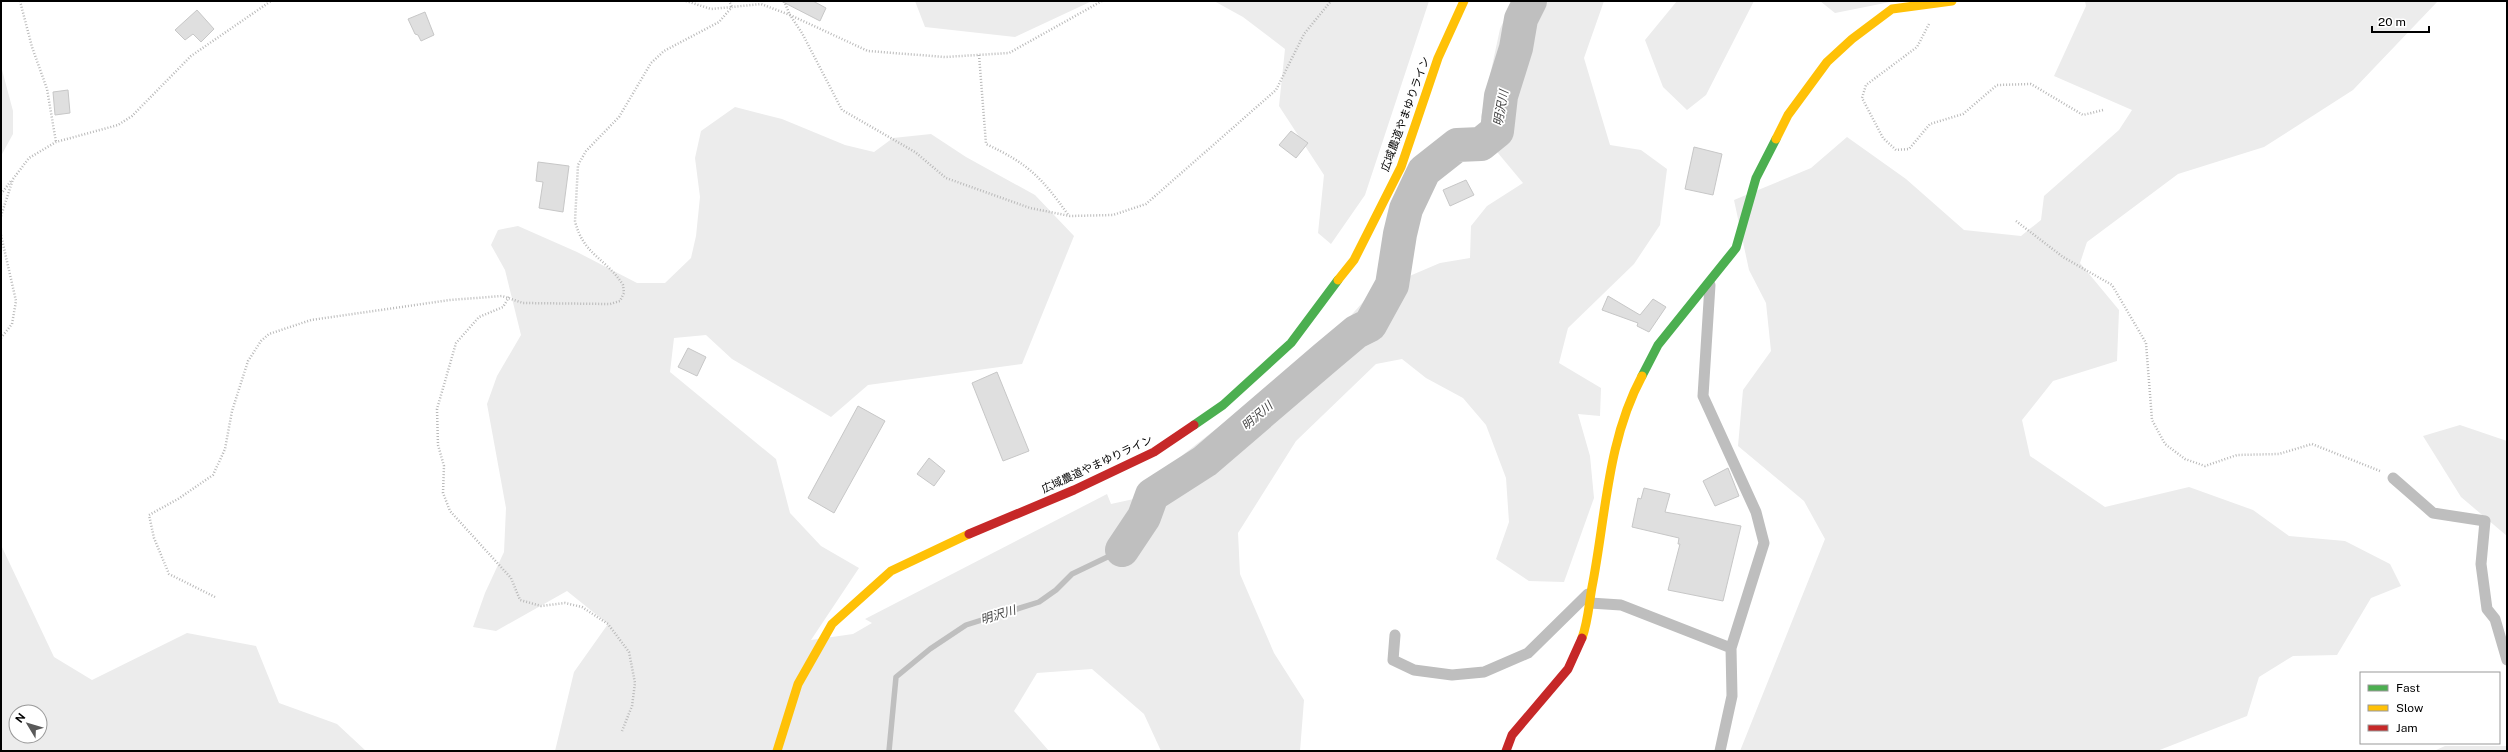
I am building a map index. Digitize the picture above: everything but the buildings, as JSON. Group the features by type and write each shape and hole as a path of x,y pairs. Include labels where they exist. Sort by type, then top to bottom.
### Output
{"street":[{"name":"広域農道やまゆりライン","path":"777,751 798,684 832,624 891,571 991,523 1074,490 1154,452 1223,405 1291,343 1354,260 1401,167 1438,58 1464,1"},
{"path":"1506,751 1512,735 1568,669 1582,636 1593,589 1613,454 1629,400 1658,345 1736,248 1756,178 1788,116 1827,62 1852,39 1892,9 1939,4 1952,1"}],"lane":[{"path":"1710,280 1703,396 1756,512 1764,543 1732,648 1732,696 1720,751"},
{"path":"2393,478 2433,513 2485,521 2481,564 2487,610 2495,619 2507,660"},
{"path":"1394,635 1392,660 1414,670 1452,675 1484,672 1528,653 1593,589"},
{"path":"1590,603 1621,605 1732,648"}],"path":[{"path":"20,1 32,47 48,89 56,142"},
{"path":"1,194 29,158 56,142 118,125 132,116 191,56 271,1"},
{"path":"686,1 711,9 761,4 790,15 868,50 945,57 1009,53 1102,1"},
{"path":"730,1 732,7"},
{"path":"784,1 790,15 802,33 842,110 915,152 946,178 1030,208 1070,216 1114,214 1146,204 1276,90 1304,34 1331,1"},
{"path":"1939,4 1917,47 1866,85 1862,98 1883,138 1896,150 1909,149 1930,124 1963,114 1996,85 2031,84 2083,115 2103,110"},
{"path":"215,597 169,574 154,538 149,515 178,499 214,475 225,449 232,411 248,361 261,341 269,334 311,320 450,300 502,296 522,303 616,303 623,297 625,289 620,280 584,245 577,229 575,220 578,165 586,151 619,117 651,64 664,51 719,22 732,7"},
{"path":"979,55 986,144 1015,157 1046,183 1070,216"},
{"path":"1,216 13,179"},
{"path":"2016,221 2063,257 2112,285 2146,343 2152,420 2165,444 2185,459 2205,466 2237,456 2279,454 2312,444 2369,466 2393,478"},
{"path":"1,235 16,301 12,324 1,338"},
{"path":"509,298 503,307 479,317 456,343 437,409 438,445 444,466 443,493 450,511 510,578 520,600 541,606 565,603 582,607 608,624 629,652 635,683 632,706 622,731"}],"shaded area":[{"path":"915,1 1092,1 1015,37 925,27"},
{"path":"1214,1 1429,1 1365,195 1331,244 1318,233 1324,175 1279,106 1285,49 1243,17"},
{"path":"1513,1 1604,1 1584,58 1610,145 1641,150 1667,169 1660,225 1634,264 1568,328 1559,363 1601,388 1600,416 1578,414 1590,456 1594,498 1564,582 1529,581 1496,559 1509,522 1506,478 1486,425 1463,398 1426,378 1402,359 1376,364 1296,441 1238,533 1240,574 1274,653 1304,700 1300,751 1161,751 1144,714 1092,669 1037,673 1014,711 1049,751 555,751 574,672 608,624 567,591 496,631 473,627 485,593 504,552 506,508 487,404 497,376 521,335 505,270 491,245 498,230 518,226 577,252 637,283 665,283 691,258 696,236 700,197 695,158 701,131 735,107 782,119 845,145 874,152 893,138 931,134 966,157 1035,195 1074,236 1022,364 868,385 831,417 732,359 706,335 674,338 670,372 776,459 790,513 821,546 859,568 811,640 853,634 872,623 865,619 1107,494 1111,504 1152,495 1184,454 1328,341 1372,292 1440,263 1470,258 1471,226 1487,206 1523,183 1498,153 1481,117 1500,29"},
{"path":"1677,1 1754,1 1706,95 1687,110 1663,87 1645,40"},
{"path":"1820,1 1895,1 1835,13"},
{"path":"2085,1 2438,1 2353,90 2264,147 2178,174 2087,242 2080,263 2119,310 2117,361 2053,381 2022,420 2030,456 2105,507 2189,487 2253,510 2289,536 2345,541 2390,564 2401,586 2371,598 2337,655 2293,656 2259,677 2247,716 2157,751 1740,751 1825,539 1804,501 1738,446 1743,390 1771,351 1766,303 1749,270 1734,200 1811,168 1847,137 1906,179 1964,230 2021,236 2041,220 2044,196 2119,130 2132,110 2054,76 2086,6"},
{"path":"1,66 13,111 13,134 1,156"},
{"path":"2460,425 2507,441 2507,536 2461,497 2423,436"},
{"path":"1,545 54,657 92,680 187,633 256,646 279,703 337,724 366,751 1,751"},
{"path":"2445,746 2507,746 2507,751 2434,751"}],"waterway":[{"name":"明沢川","path":"1122,550 1144,517 1152,495 1205,461 1356,332 1370,325 1392,285 1400,234 1406,209 1424,171 1457,145 1481,144 1497,131 1501,96 1516,48 1521,19 1530,1"},
{"name":"明沢川","path":"889,751 896,677 930,649 966,625 1039,602 1056,590 1072,574 1122,550"}],"traffic: fast":[{"path":"1642,376 1658,345 1736,248 1756,178 1776,139"},
{"path":"1194,425 1223,405 1291,343 1338,280"}],"traffic: slow":[{"path":"1338,280 1354,260 1401,167 1438,58 1464,1"},
{"path":"1776,139 1788,115 1827,62 1852,39 1892,9 1952,1"},
{"path":"1582,638 1587,619 1614,453 1621,426 1630,401 1642,376"},
{"path":"777,751 798,684 832,624 891,571 969,534"}],"traffic: jam":[{"path":"969,534 1074,490 1154,452 1194,425"},
{"path":"1506,751 1512,735 1568,669 1582,638"}]}
